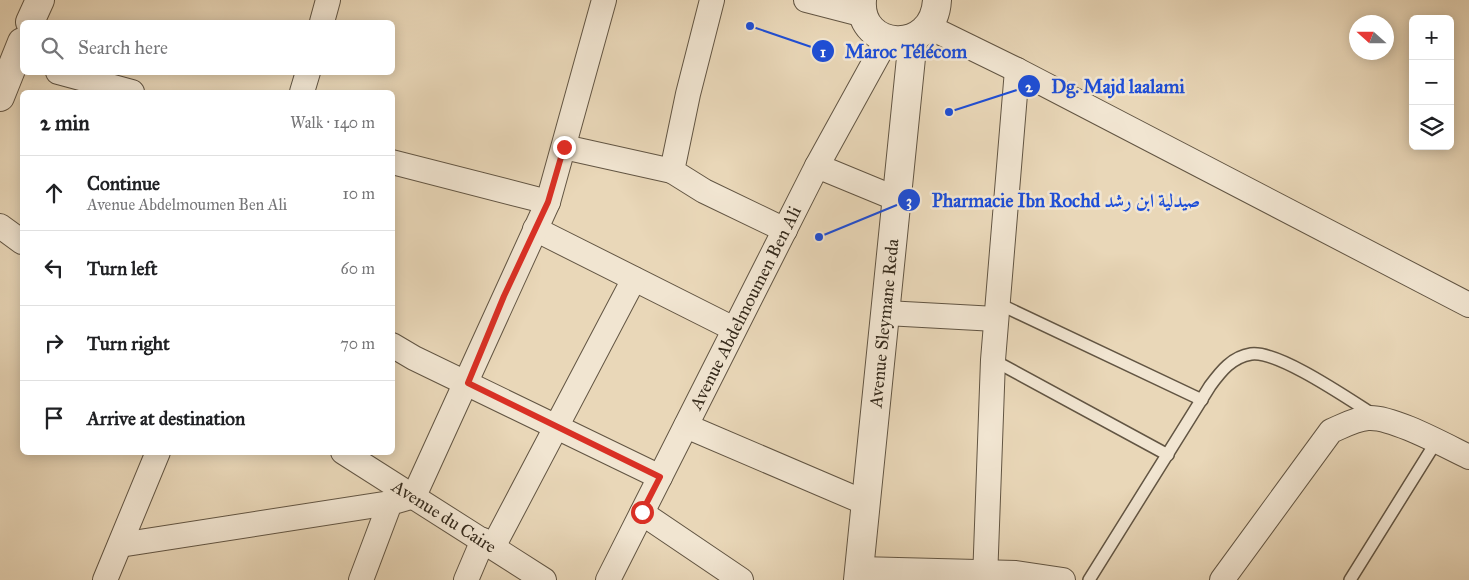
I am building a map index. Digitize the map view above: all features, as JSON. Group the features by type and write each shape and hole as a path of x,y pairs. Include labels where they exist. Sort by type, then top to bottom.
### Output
{"street":[{"path":"31,20 40,0"},
{"path":"323,20 328,0"},
{"path":"120,544 390,504 414,496 468,383 548,202 604,0"},
{"path":"672,171 688,94 712,0"},
{"path":"806,0 863,8 869,25 877,33 910,35 1016,70 1469,306"},
{"name":"Avenue Abdelmoumen Ben Ali","path":"608,580 817,166 910,35 934,19 937,0"},
{"name":"Avenue Sleymane Reda","path":"859,574 897,199 910,35"},
{"path":"0,97 20,55"},
{"path":"985,577 993,360 1016,70"},
{"path":"69,75 125,90"},
{"path":"303,90 307,75"},
{"path":"564,147 672,171 704,191 785,230"},
{"path":"395,163 548,202"},
{"path":"817,166 897,199"},
{"path":"0,226 20,241"},
{"path":"535,230 734,329"},
{"path":"466,580 556,426 634,279"},
{"path":"886,313 997,311"},
{"path":"395,347 414,358 660,477"},
{"path":"1222,580 1332,431 1354,421 1370,418 1383,420 1469,457"},
{"path":"686,426 866,503"},
{"path":"105,580 157,455"},
{"name":"Avenue du Caire","path":"348,455 544,580"},
{"path":"360,580 390,504"},
{"path":"642,512 741,580"},
{"path":"859,574 985,577 1016,573 1050,576 1063,580"}],"lane":[{"path":"997,311 1202,400"},
{"path":"1089,580 1223,368 1238,358 1253,354 1288,364 1383,420"},
{"path":"993,360 1168,455"},
{"path":"1350,580 1436,442"}],"place":[{"name":"Maroc Télécom","path":"750,26"},
{"name":"Dg. Majd laalami","path":"949,112"},
{"name":"Pharmacie Ibn Rochd صيدلية ابن رشد","path":"819,237"}],"route":[{"path":"564,147 548,202 504,296 468,383 660,477 642,512"}]}
